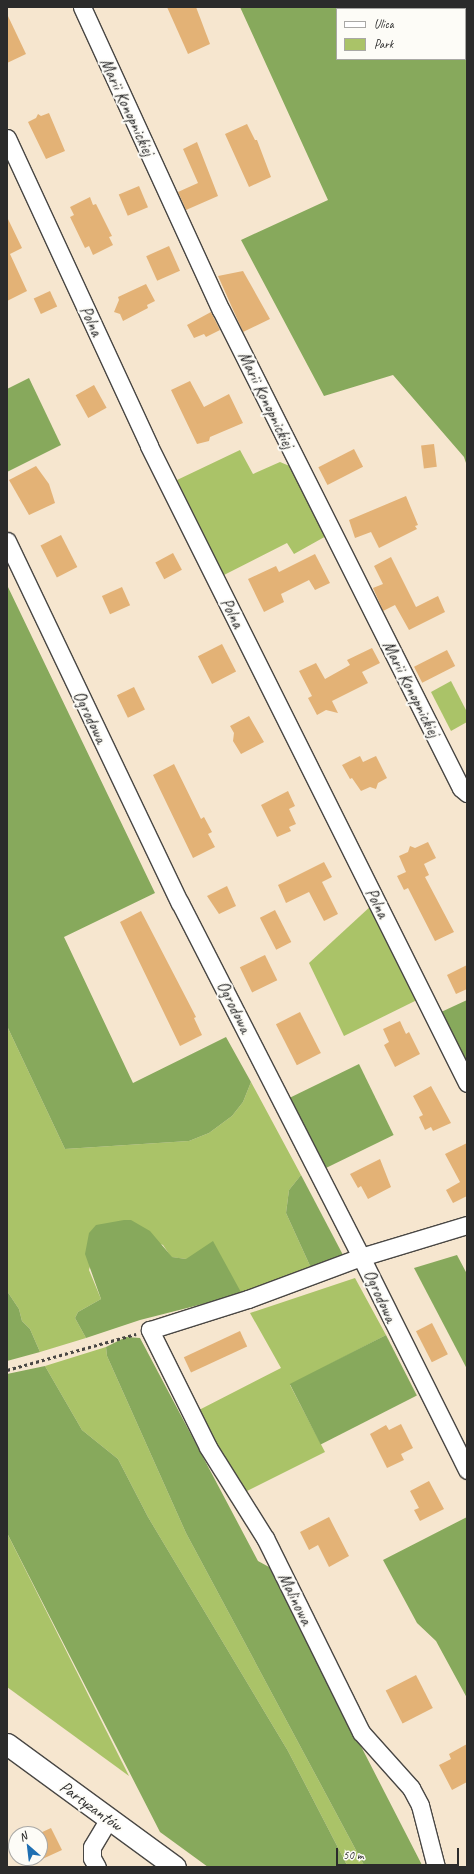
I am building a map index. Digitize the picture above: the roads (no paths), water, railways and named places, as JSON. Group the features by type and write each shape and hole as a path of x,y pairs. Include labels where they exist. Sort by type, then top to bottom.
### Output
{"street":[{"name":"Marii Konopnickiej","path":"82,7 221,310 464,790"},
{"name":"Polna","path":"7,138 149,446 467,1083"},
{"name":"Ogrodowa","path":"7,542 180,903 361,1257 467,1470"},
{"path":"361,1257 467,1225"},
{"name":"Malinowa","path":"361,1257 248,1299 150,1330 208,1447 265,1538 361,1732 412,1788 420,1805 436,1867"},
{"name":"Partyzantów","path":"7,1744 175,1867"},
{"path":"97,1867 92,1858 92,1847 109,1819"}]}
